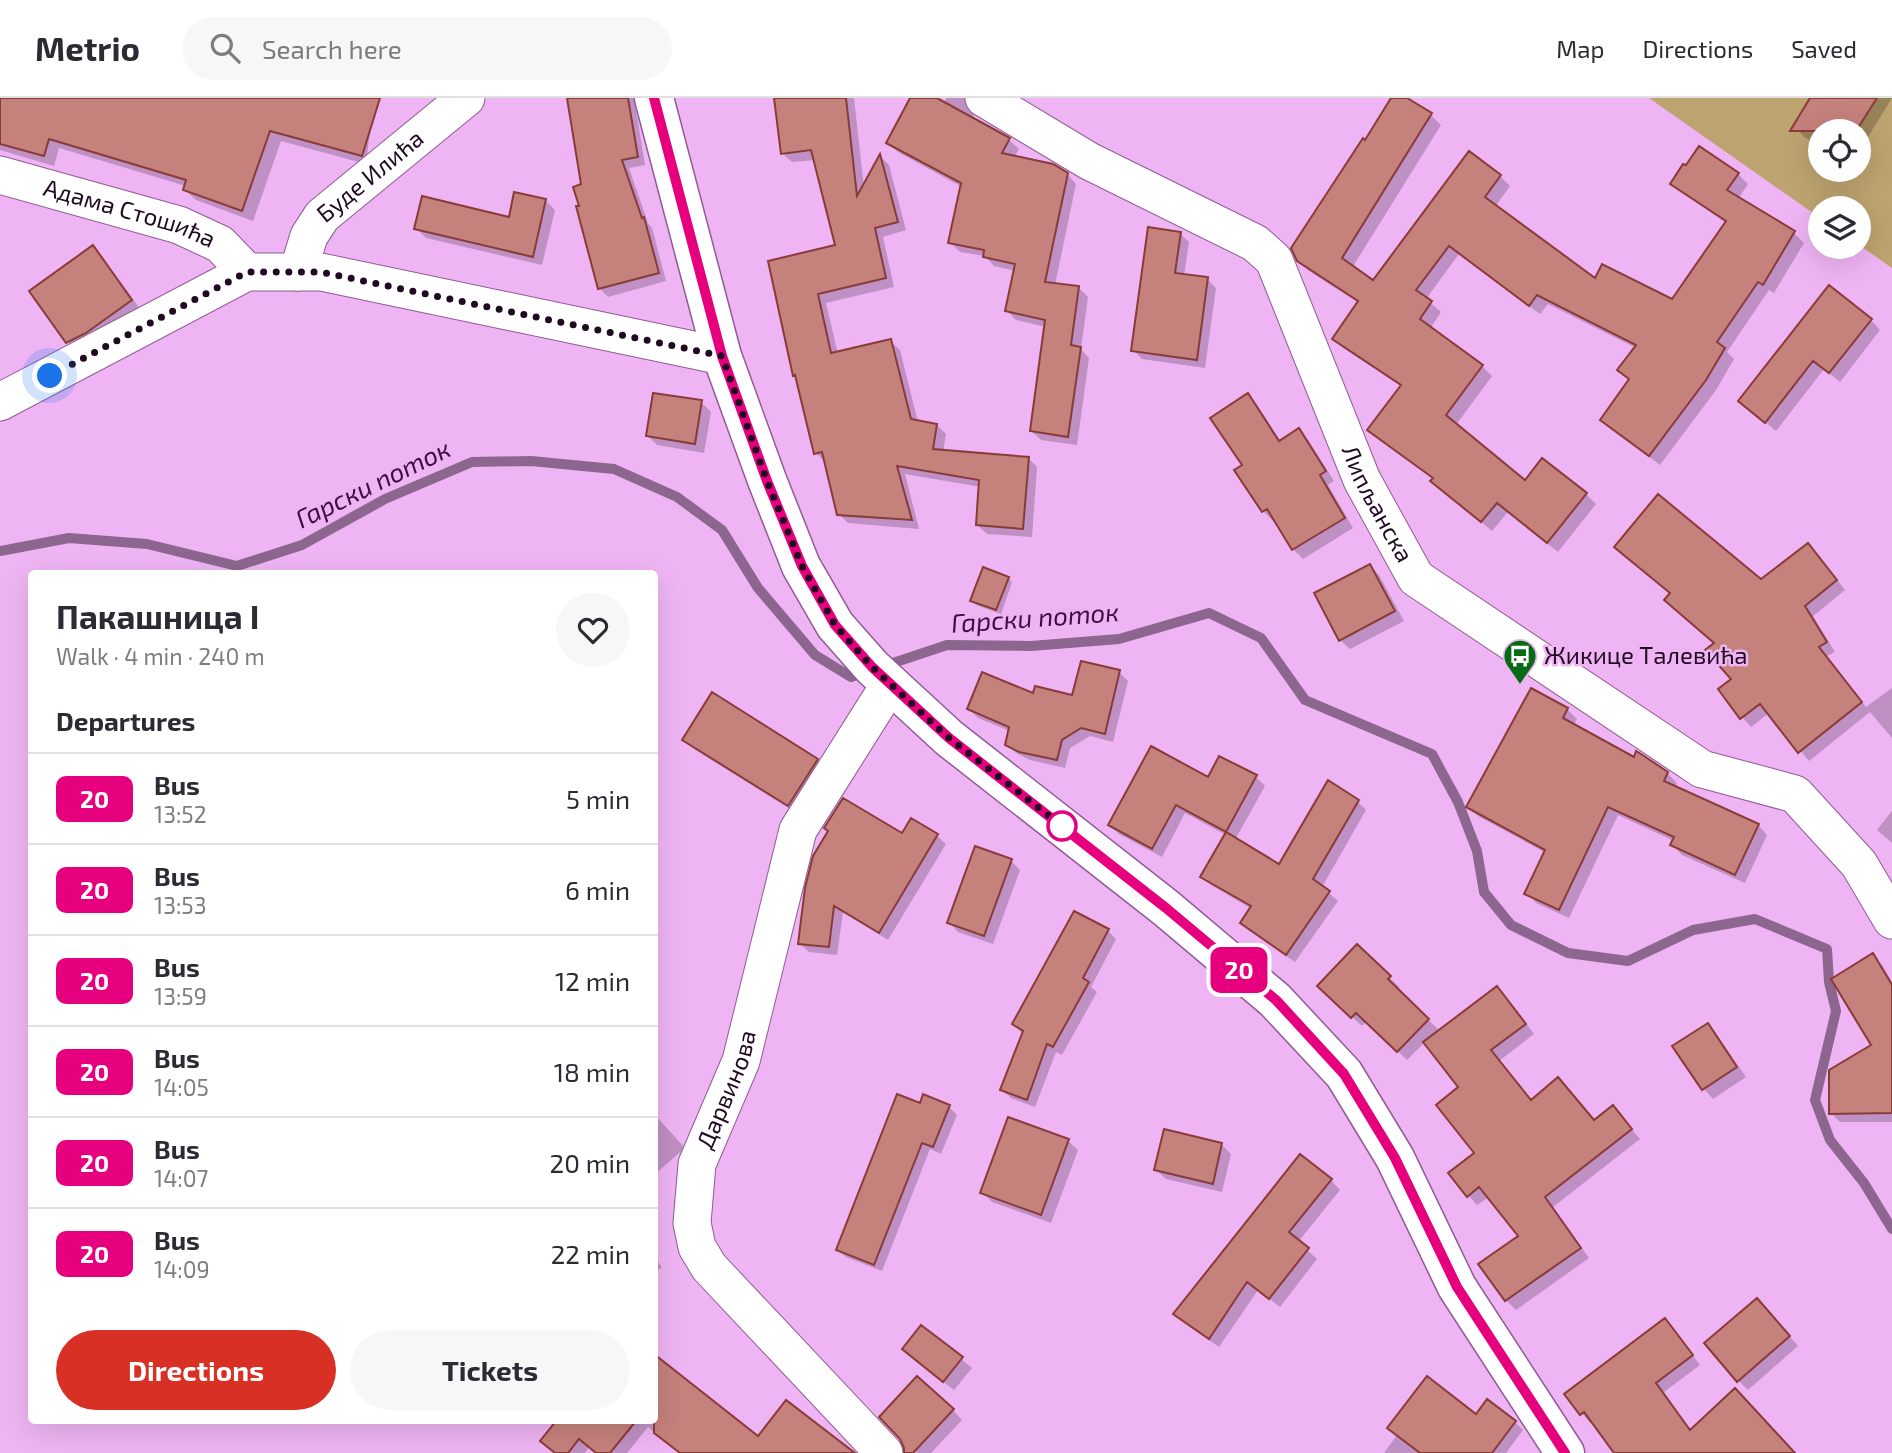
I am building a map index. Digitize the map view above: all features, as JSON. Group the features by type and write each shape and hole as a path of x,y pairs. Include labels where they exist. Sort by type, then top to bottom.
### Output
{"street":[{"name":"Буде Илића","path":"298,272 309,236 322,216 466,98"},
{"path":"654,98 722,356 767,481 802,566 835,625 872,667 949,738 1166,908 1276,1000 1344,1074 1395,1158 1457,1287 1565,1453"},
{"name":"Липљанска","path":"984,98 1089,160 1255,243 1274,260 1362,480 1416,578 1702,769 1795,794 1859,864 1892,920"},
{"name":"Адама Стошића","path":"0,175 179,225 220,244 247,272"},
{"path":"0,402 247,272 321,272 722,356"},
{"name":"Дарвинова","path":"884,1453 709,1267 697,1247 692,1223 697,1164 741,1061 798,830 900,694"}],"shaded area":[{"path":"1649,98 1892,98 1892,268 1871,253 1871,196 1808,196 1808,210"}],"building":[{"path":"0,98 380,98 362,156 270,131 242,211 183,190 186,180 49,139 44,156 0,144"},
{"path":"567,98 628,98 638,157 622,160 642,218 644,217 659,273 598,289 576,206 579,206 573,187 581,184"},
{"path":"774,98 846,98 857,196 880,154 898,222 875,228 886,278 818,294 831,353 891,339 911,419 937,424 933,449 1029,457 1023,529 976,525 979,480 897,466 912,520 837,515 822,452 814,454 795,375 793,376 768,261 835,245 811,150 781,154"},
{"path":"910,98 937,98 1010,138 1002,153 1053,164 1068,173 1045,282 1079,286 1071,345 1081,347 1068,437 1030,431 1045,320 1005,311 1015,264 983,257 984,250 948,243 961,183 886,143"},
{"path":"1391,98 1407,98 1432,113 1342,258 1373,280 1469,151 1501,175 1485,197 1595,278 1602,264 1672,299 1726,221 1670,184 1699,146 1739,173 1727,190 1795,231 1763,285 1758,282 1717,342 1725,348 1706,380 1649,456 1600,420 1629,379 1617,370 1636,345 1537,295 1529,306 1449,246 1416,290 1432,301 1420,319 1483,365 1446,415 1525,480 1542,458 1587,493 1547,543 1497,503 1481,522 1430,481 1433,478 1367,430 1401,385 1332,339 1358,301 1297,261 1291,248"},
{"path":"1810,98 1877,98 1864,119 1808,119 1808,131 1790,131"},
{"path":"514,192 546,199 533,257 414,229 422,196 509,217"},
{"path":"1148,227 1181,232 1175,273 1208,277 1197,360 1131,351"},
{"path":"93,245 132,300 86,333 66,343 29,291"},
{"path":"1829,285 1872,319 1829,373 1813,361 1765,423 1738,401"},
{"path":"653,393 702,400 695,444 646,436"},
{"path":"1248,393 1279,441 1299,428 1326,471 1320,475 1345,518 1292,550 1267,509 1262,512 1234,470 1242,465 1210,418"},
{"path":"1658,494 1761,579 1808,543 1837,580 1805,606 1827,642 1819,647 1862,702 1798,753 1760,704 1740,719 1718,689 1731,679 1705,650 1714,643 1664,600 1670,593 1614,547"},
{"path":"1370,564 1395,611 1339,641 1314,593"},
{"path":"983,567 1009,577 996,610 970,601"},
{"path":"1081,661 1120,670 1105,734 1081,728 1062,740 1057,760 1019,752 1005,745 1009,727 967,709 982,672 1033,693 1035,686 1072,695"},
{"path":"1531,688 1568,708 1563,718 1634,757 1636,751 1668,772 1664,781 1759,824 1735,875 1670,845 1674,837 1608,807 1559,910 1524,894 1545,850 1466,807"},
{"path":"712,692 818,759 788,806 682,740"},
{"path":"1151,746 1208,777 1219,756 1257,775 1226,832 1176,805 1152,849 1108,825"},
{"path":"1328,780 1359,800 1313,879 1330,891 1286,955 1240,923 1251,906 1200,877 1226,832 1279,864"},
{"path":"843,798 902,833 911,818 938,834 879,933 834,906 829,947 798,944 805,888 813,856 828,831 824,828"},
{"path":"975,846 1012,859 984,936 947,923"},
{"path":"1074,911 1109,929 1083,978 1089,982 1053,1047 1047,1044 1027,1100 1000,1090 1023,1031 1012,1024"},
{"path":"1357,944 1391,976 1388,979 1429,1019 1397,1052 1356,1013 1351,1018 1317,986"},
{"path":"1873,953 1892,985 1892,1113 1829,1114 1829,1070 1871,1045 1831,979"},
{"path":"1497,986 1526,1024 1491,1050 1531,1100 1558,1077 1594,1120 1613,1105 1632,1129 1545,1197 1581,1248 1505,1301 1478,1264 1518,1236 1479,1187 1467,1197 1448,1173 1474,1153 1436,1105 1458,1087 1423,1042"},
{"path":"1708,1023 1737,1067 1702,1090 1672,1046"},
{"path":"897,1094 920,1103 923,1094 950,1105 933,1147 922,1143 874,1265 836,1250"},
{"path":"1008,1117 1069,1139 1041,1215 980,1193"},
{"path":"1164,1129 1222,1143 1213,1184 1154,1170"},
{"path":"1300,1154 1332,1179 1289,1232 1309,1248 1269,1299 1247,1282 1209,1339 1173,1314"},
{"path":"1757,1298 1790,1336 1737,1382 1704,1343"},
{"path":"1665,1318 1693,1355 1656,1383 1690,1430 1735,1388 1795,1453 1614,1453 1584,1412 1580,1415 1564,1394"},
{"path":"921,1325 963,1357 943,1382 902,1349"},
{"path":"658,1357 758,1436 786,1400 855,1453 680,1453 654,1433 654,1424 658,1424"},
{"path":"917,1376 954,1409 913,1453 904,1453 900,1439 879,1417"},
{"path":"1427,1376 1476,1414 1487,1399 1516,1421 1492,1453 1420,1453 1387,1428"},
{"path":"554,1424 634,1424 610,1453 596,1453 579,1439 568,1453 555,1453 540,1441"}],"waterway":[{"name":"Гарски поток","path":"0,551 69,538 147,544 237,566 302,545 385,499 472,462 531,461 614,469 677,497 722,530 758,588 815,655 851,677 865,672"},
{"name":"Гарски поток","path":"884,666 947,645 1031,646 1119,639 1209,613 1261,638 1305,700 1432,754 1458,802 1477,851 1484,892 1511,925 1568,953 1628,961 1693,930 1755,919 1827,949 1829,982 1836,1011 1815,1100 1830,1140 1864,1183 1892,1229"}],"bus line":[{"name":"20","path":"654,98 722,356 767,481 802,566 835,625 872,667 949,738 1166,908 1276,1000 1344,1074 1395,1158 1457,1287 1565,1453"}],"place":[{"name":"Жикице Талевића","path":"1520,686"}],"route":[{"path":"50,376 247,272 321,272 722,356 767,481 802,566 835,625 910,704 949,738 1062,826"}]}
